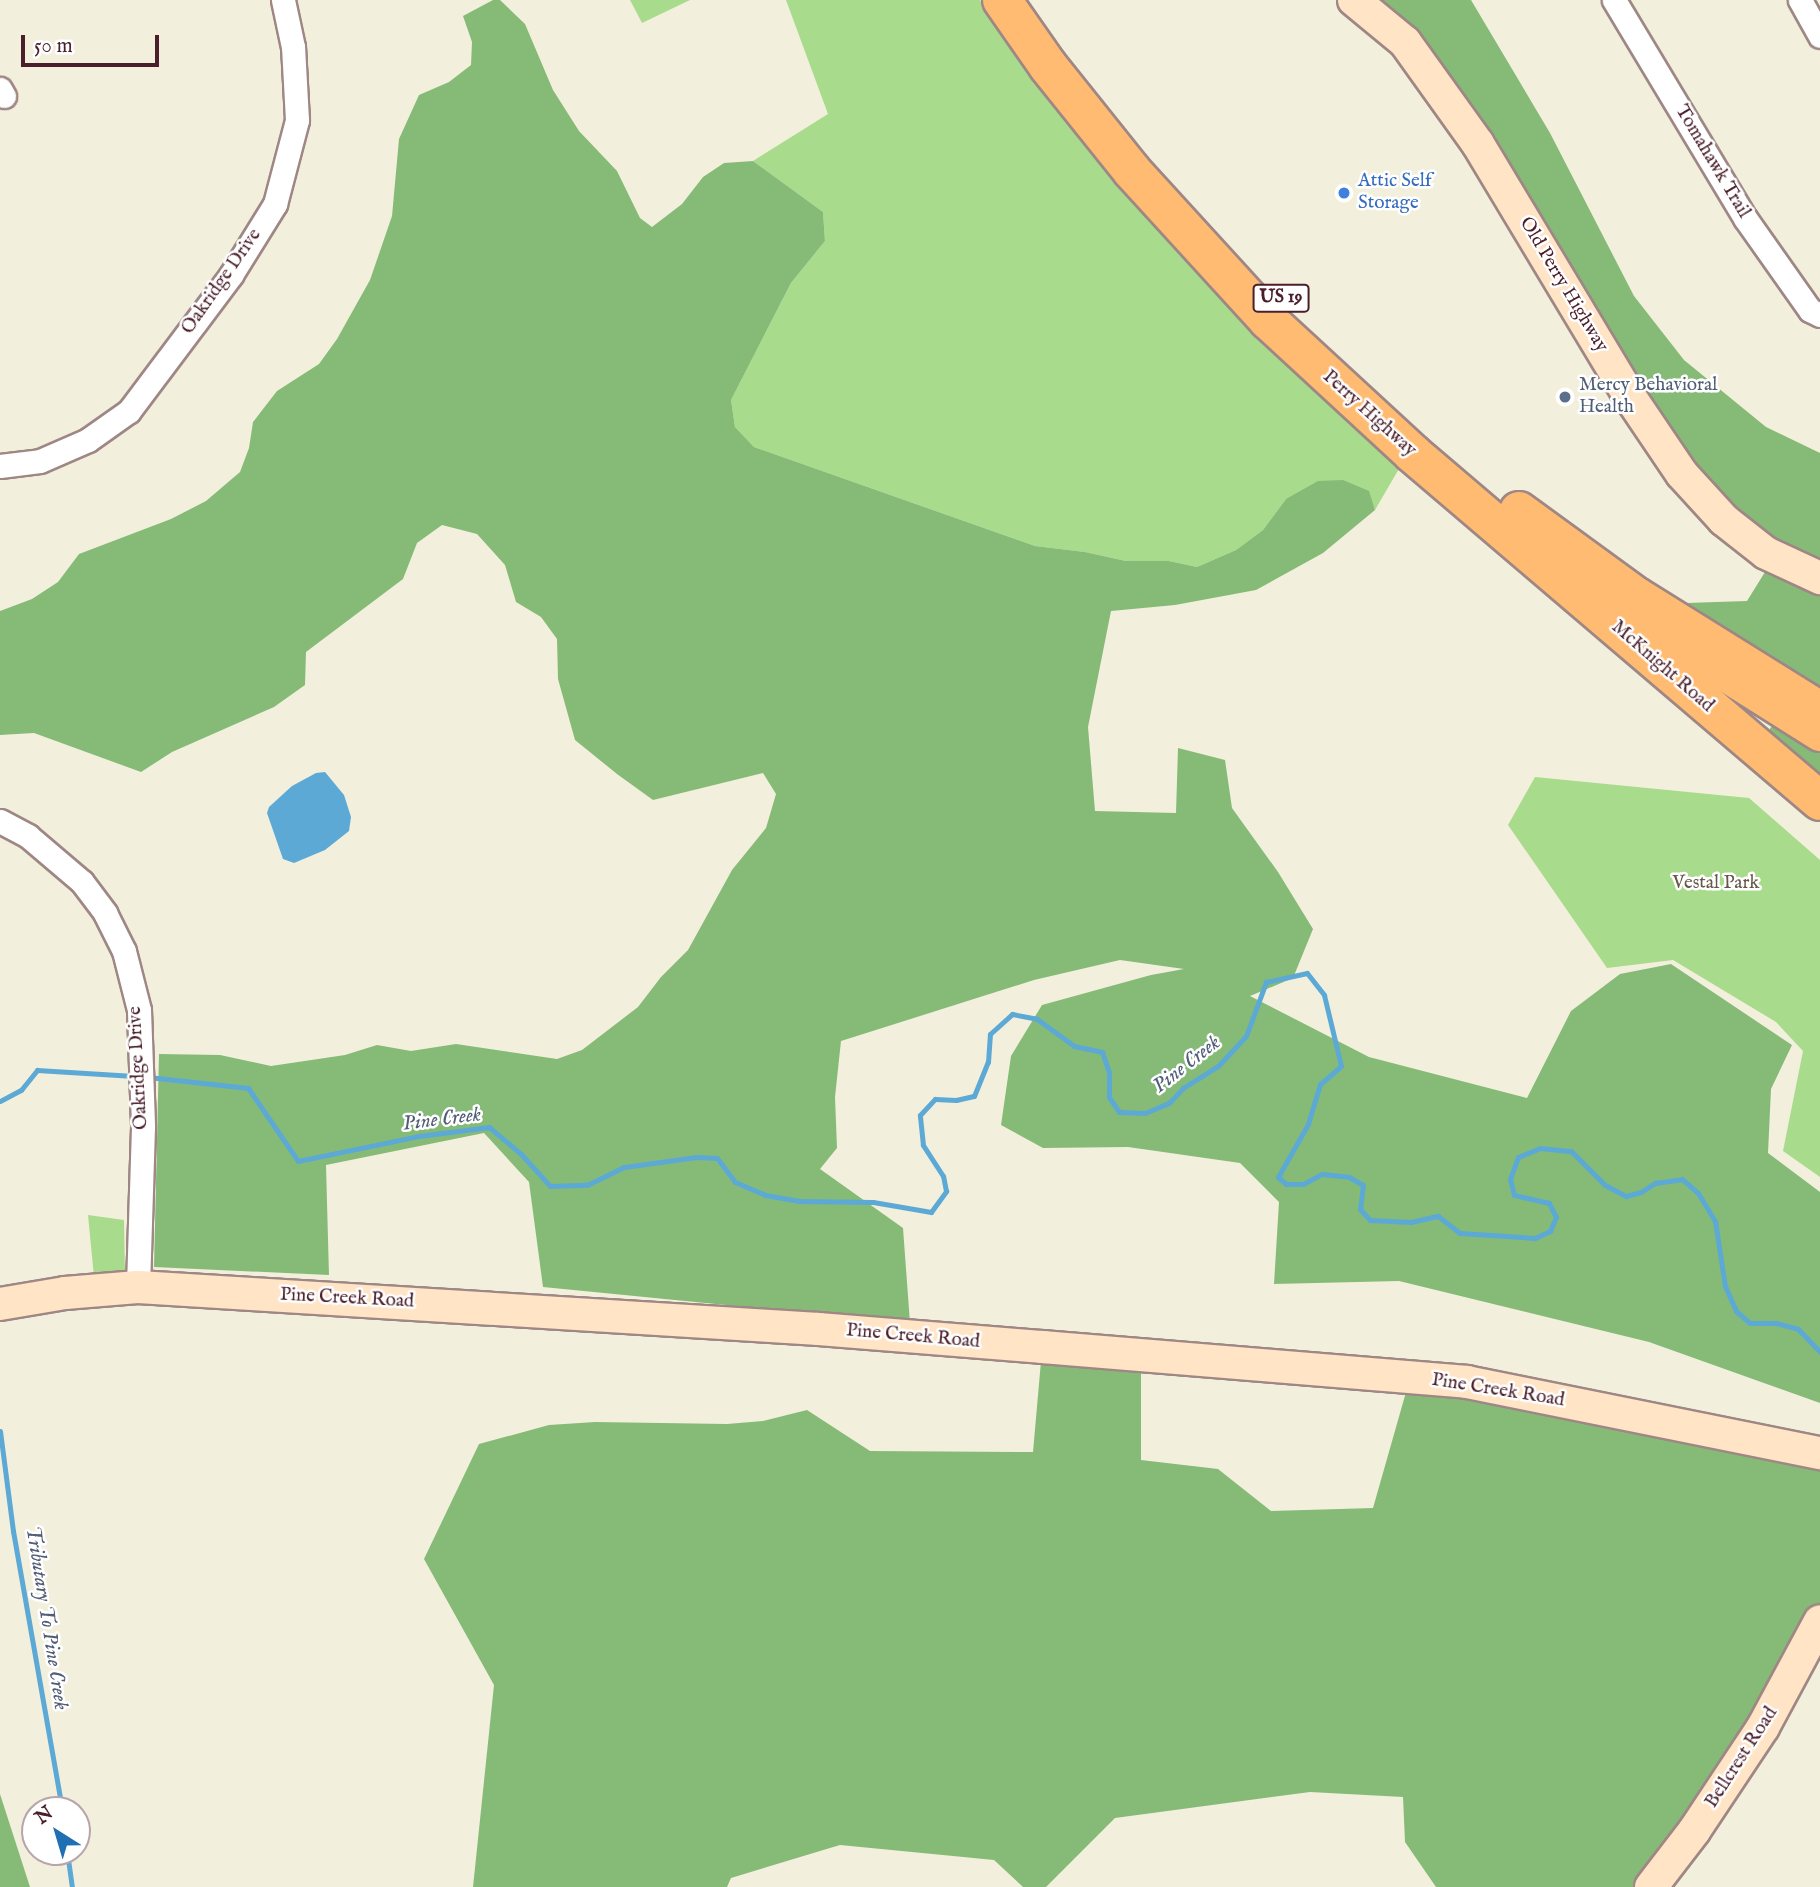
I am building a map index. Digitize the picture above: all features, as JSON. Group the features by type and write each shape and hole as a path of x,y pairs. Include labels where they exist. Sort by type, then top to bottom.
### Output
{"highway":[{"name":"Perry Highway","path":"1002,0 1048,66 1132,171 1232,282 1363,410 1506,531"},
{"name":"Perry Highway","path":"1030,0 1109,105 1195,207 1285,303 1379,393 1477,477 1575,554 1693,634 1820,711"},
{"name":"McKnight Road","path":"1506,531 1820,801"}],"main road":[{"name":"Perry Highway","path":"1506,531 1683,650 1820,733"}],"street":[{"name":"Oakridge Drive","path":"0,466 40,461 88,440 129,411 231,275 275,204 297,120 293,47 282,0"},
{"name":"Old Perry Highway","path":"1353,0 1405,42 1478,144 1632,400 1682,474 1724,520 1766,553 1820,578"},
{"name":"Tomahawk Trail","path":"1614,0 1745,218 1810,310 1820,314"},
{"path":"1800,0 1820,36"},
{"name":"Oakridge Drive","path":"0,821 28,836 82,882 105,913 124,951 139,1010 143,1127 138,1287"},
{"name":"Pine Creek Road","path":"0,1304 74,1292 138,1287 806,1328 1467,1382 1820,1453"},
{"name":"Bellcrest Road","path":"1651,1887 1694,1831 1763,1727 1820,1621"}],"green space":[{"path":"493,0 500,0 525,24 553,90 579,131 617,171 640,218 652,227 682,204 703,177 724,163 753,161 823,212 825,241 791,283 731,400 735,427 754,447 1035,546 1085,552 1126,561 1169,561 1197,567 1236,550 1263,530 1286,499 1318,481 1343,480 1369,491 1375,510 1323,553 1256,590 1175,605 1111,611 1088,727 1095,811 1176,813 1178,748 1225,760 1232,808 1278,872 1313,929 1293,978 1250,996 1369,1057 1527,1098 1571,1011 1620,974 1671,964 1792,1045 1771,1089 1768,1153 1820,1192 1820,1403 1649,1342 1399,1281 1274,1284 1279,1202 1240,1163 1128,1147 1043,1148 1001,1125 1011,1056 1042,1005 1151,975 1184,969 1120,960 1034,980 841,1041 835,1097 837,1148 820,1169 903,1228 910,1323 543,1287 529,1182 484,1133 326,1165 329,1275 154,1267 159,1054 220,1055 271,1066 345,1055 377,1045 411,1051 456,1044 557,1059 582,1050 638,1007 661,977 688,950 732,870 766,828 776,794 763,773 653,800 617,774 575,740 558,679 557,639 541,617 516,602 505,565 477,534 442,525 417,543 403,579 306,652 305,685 274,707 172,752 141,772 34,733 0,735 0,611 32,599 58,582 79,554 171,519 206,501 240,472 249,448 253,422 277,391 319,364 337,339 370,280 392,216 399,139 419,95 449,82 471,65 472,42 463,16"},
{"path":"630,0 690,0 642,23"},
{"path":"786,0 980,0 1118,182 1164,235 1255,332 1400,467 1375,510 1368,491 1286,499 1263,530 1236,550 1197,567 1169,561 1126,561 1085,552 1035,546 754,447 735,427 731,400 791,283 825,241 823,212 753,161 828,114"},
{"path":"1354,0 1471,0 1550,133 1634,296 1684,360 1766,427 1820,453 1820,690 1712,624 1686,603 1747,601 1765,572 1766,553 1724,520 1478,144"},
{"path":"1773,725 1820,753 1820,783 1764,736"},
{"name":"Vestal Park","path":"1535,777 1749,798 1820,860 1820,1177 1783,1151 1803,1051 1776,1022 1673,960 1607,968 1508,825"},
{"path":"88,1215 124,1220 125,1274 94,1277"},
{"path":"1041,1361 1141,1369 1141,1460 1218,1469 1271,1511 1373,1508 1410,1378 1820,1453 1820,1621 1651,1887 1436,1887 1405,1842 1403,1797 1310,1792 1115,1818 1046,1887 1023,1887 994,1860 840,1845 731,1878 727,1887 473,1887 494,1685 424,1559 479,1444 549,1425 595,1422 727,1424 763,1421 807,1410 870,1451 1033,1452"},
{"path":"0,1794 21,1866 30,1887 0,1887"}],"water":[{"path":"325,772 344,795 351,817 349,831 325,850 294,863 283,859 267,813 269,807 292,786 316,773"}],"waterway":[{"name":"Pine Creek","path":"148,1077 248,1088 298,1161 419,1136 489,1127 521,1154 550,1186 587,1185 624,1167 696,1157 717,1158 735,1182 765,1195 799,1201 873,1202 931,1212 946,1191 943,1176 923,1145 920,1115 935,1099 956,1100 974,1096 988,1062 990,1034 1012,1014 1037,1019 1074,1046 1102,1052 1109,1072 1109,1097 1119,1112 1145,1113 1169,1103 1183,1088 1218,1066 1246,1036 1266,982 1307,973 1324,995 1341,1066 1320,1084 1308,1124 1278,1177 1286,1184 1303,1184 1322,1174 1349,1177 1363,1185 1360,1209 1370,1220 1411,1222 1438,1216 1460,1233 1535,1238 1550,1231 1556,1217 1549,1203 1514,1195 1510,1179 1518,1157 1540,1148 1571,1151 1605,1185 1626,1196 1641,1192 1655,1183 1682,1179 1698,1193 1715,1221 1725,1286 1736,1311 1750,1323 1776,1323 1798,1329 1820,1352"},
{"name":"Pine Creek","path":"0,1101 21,1090 37,1070 134,1076"},
{"name":"Tributary To Pine Creek","path":"0,1431 13,1531 60,1796"},
{"name":"Tributary To Pine Creek","path":"69,1866 72,1887"}],"place":[{"name":"Attic Self Storage","path":"1344,193"},
{"name":"Mercy Behavioral Health","path":"1565,397"}]}
